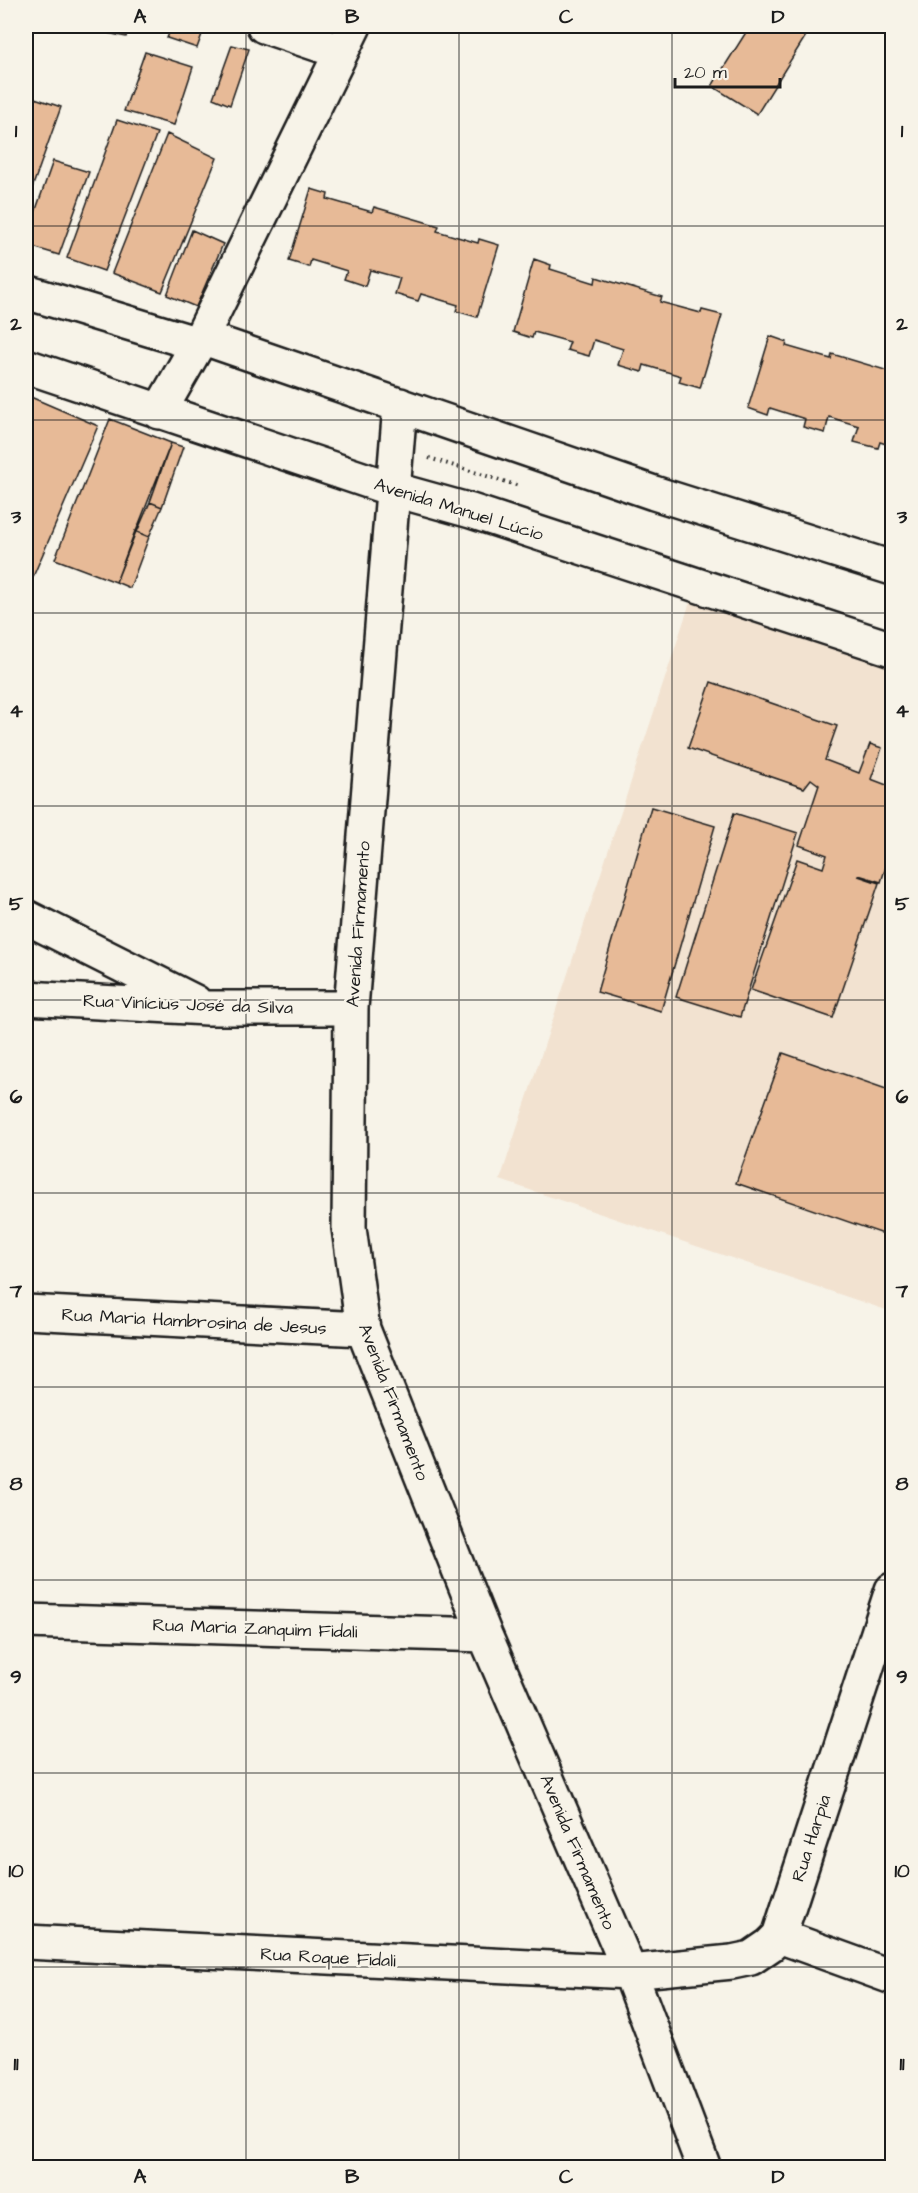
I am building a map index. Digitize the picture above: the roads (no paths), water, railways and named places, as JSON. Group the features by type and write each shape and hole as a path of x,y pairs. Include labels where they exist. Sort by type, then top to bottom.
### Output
{"street":[{"path":"159,412 199,341 347,39 264,26"},
{"path":"26,292 199,341 400,405 654,493 892,568"},
{"name":"Avenida Manuel Lúcio","path":"26,366 392,489 471,511 892,649"},
{"name":"Avenida Firmamento","path":"400,405 351,1008 349,1228 363,1329 485,1635 630,1972 704,2168"},
{"path":"26,917 207,1008"},
{"name":"Rua Vinícius José da Silva","path":"26,998 207,1008 351,1008"},
{"name":"Rua Maria Hambrosina de Jesus","path":"26,1312 363,1329"},
{"name":"Rua Harpia","path":"779,1936 892,1590"},
{"name":"Rua Maria Zanquim Fidali","path":"26,1621 485,1635"},
{"path":"630,1972 751,1958 779,1936 892,1977"},
{"name":"Rua Roque Fidali","path":"26,1942 630,1972"}]}
